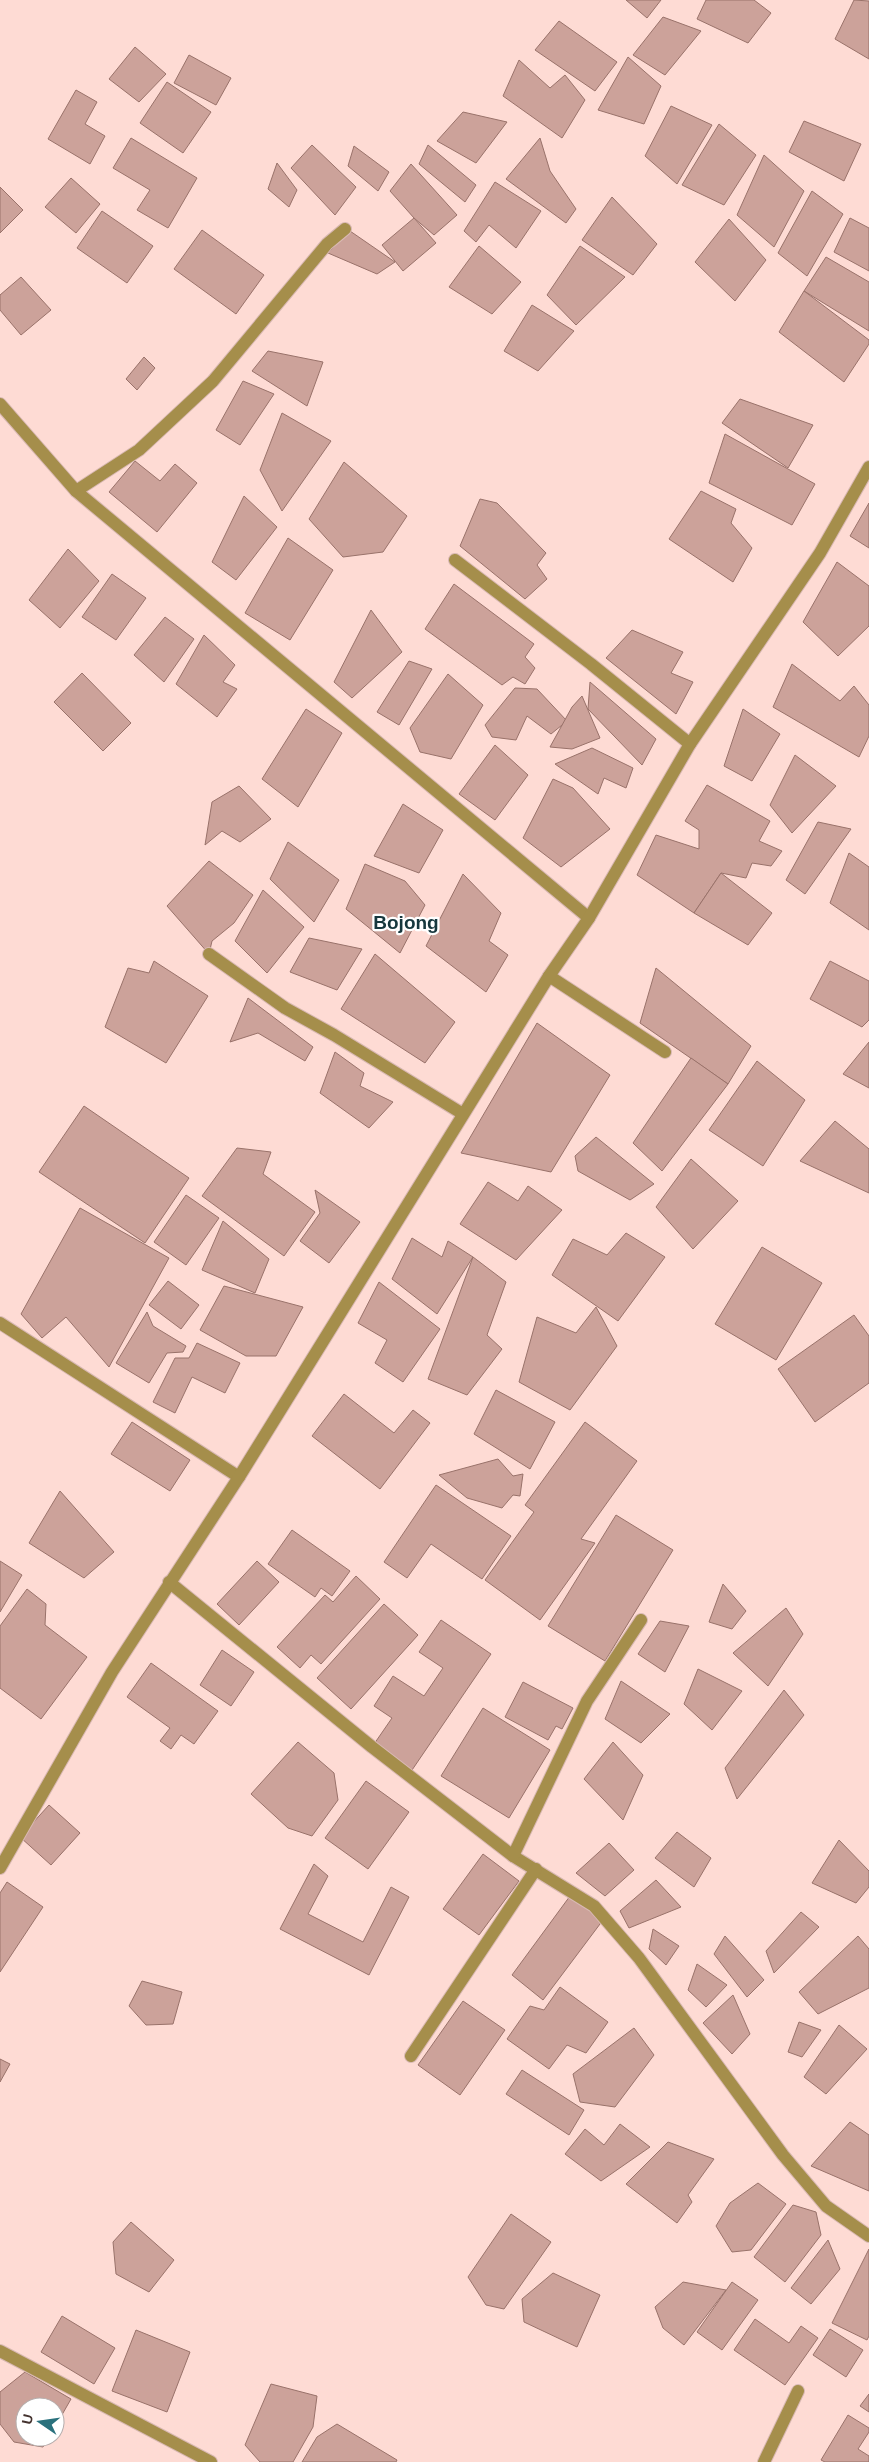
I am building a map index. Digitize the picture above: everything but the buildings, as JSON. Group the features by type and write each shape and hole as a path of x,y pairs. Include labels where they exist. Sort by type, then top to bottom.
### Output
{"street":[{"path":"76,491 139,450 213,381 327,244 345,229"},
{"path":"0,404 76,491 589,918"},
{"path":"0,1868 112,1672 239,1477 549,976 589,918 690,744 820,553 869,467"},
{"path":"455,560 591,664 690,744"},
{"path":"210,954 285,1008 334,1035 463,1114"},
{"path":"549,976 664,1052"},
{"path":"0,1323 239,1477"},
{"path":"169,1582 372,1747 513,1856 594,1906 639,1958 783,2155 826,2206 869,2236"},
{"path":"513,1856 587,1702 641,1620"},
{"path":"411,2056 536,1869"},
{"path":"0,2351 211,2462"},
{"path":"764,2462 798,2391"}],"district":[{"name":"Bojong","path":"406,922"}]}
